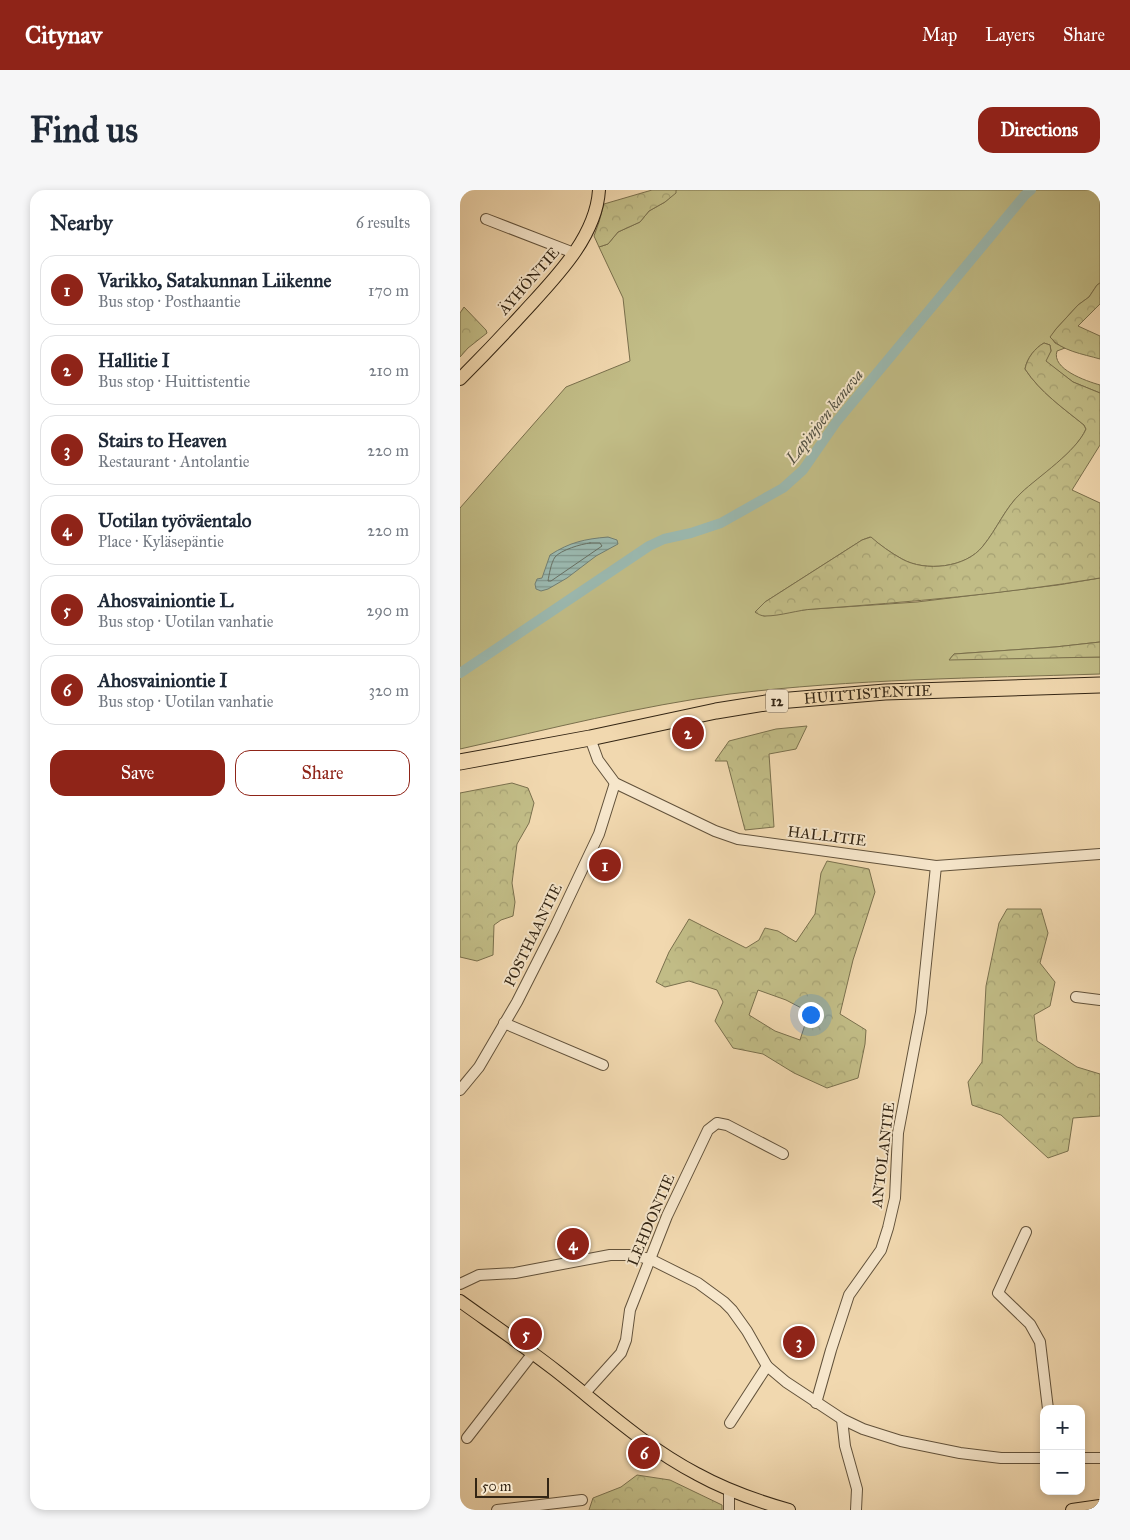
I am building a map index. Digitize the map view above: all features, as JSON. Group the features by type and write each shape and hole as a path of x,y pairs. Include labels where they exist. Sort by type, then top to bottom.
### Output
{"highway":[{"name":"HUITTISTENTIE","path":"460,762 590,738 716,711 778,701 885,692 1100,685"}],"main road":[{"name":"ÄYHÖNTIE","path":"460,379 548,286 574,253 593,216 598,190"},
{"path":"460,1301 533,1353 645,1440 695,1474 729,1490 789,1510"},
{"path":"1072,1510 1100,1506"}],"street":[{"path":"486,219 574,253"},
{"name":"HALLITIE","path":"590,738 598,760 615,783 715,831 738,839 936,866 1100,854"},
{"name":"POSTHAANTIE","path":"460,1090 479,1066 517,1002 554,929 598,834 615,783"},
{"name":"ANTOLANTIE","path":"816,1403 849,1295 881,1250 888,1228 894,1198 898,1133 921,1012 936,866"},
{"path":"1076,997 1100,1000"},
{"path":"504,1023 603,1065"},
{"name":"LEHDONTIE","path":"584,1393 621,1353 626,1340 630,1310 666,1216 708,1130 717,1123 727,1125 783,1154"},
{"path":"1026,1232 998,1293 1030,1324 1040,1342 1048,1405"},
{"path":"460,1284 479,1275 516,1273 610,1255 631,1255 650,1259 698,1282 724,1302 747,1331 767,1366 786,1382 842,1419 863,1429 901,1441 960,1453 1001,1458 1040,1458"},
{"path":"467,1438 533,1353"},
{"path":"730,1423 767,1366"},
{"path":"842,1419 845,1446 857,1488 856,1510"},
{"path":"1085,1458 1100,1456"},
{"path":"729,1490 729,1510"},
{"path":"497,1510 582,1500"}],"green space":[{"path":"652,190 676,190 676,193 649,211 640,222 618,232 608,244 599,247 594,236 604,204"},
{"path":"676,190 1100,190 1100,283 1089,297 1078,305 1056,329 1051,337 1055,343 1065,348 1057,351 1059,363 1064,369 1087,381 1100,385 1100,393 1073,382 1045,361 1051,351 1050,345 1044,343 1032,354 1025,369 1045,392 1084,425 1086,429 1081,438 1066,455 1015,499 983,546 966,559 945,566 922,566 902,559 870,537 862,540 765,602 755,612 764,616 799,610 917,602 1100,578 1100,642 954,654 950,659 1100,657 1100,674 869,682 730,694 628,711 460,749 460,508 566,387 630,361 623,298 599,247 608,244 618,232 640,222 649,211 665,202"},
{"path":"1100,283 1100,304 1078,326 1100,336 1100,359 1066,349 1050,337"},
{"path":"464,307 487,333 460,357 460,313"},
{"path":"1044,343 1050,345 1051,351 1046,361 1073,382 1100,393 1100,445 1072,490 1100,503 1100,578 993,593 808,610 771,616 762,616 755,612 765,602 862,540 871,537 902,559 922,566 945,566 966,559 976,553 983,546 1015,499 1066,455 1081,438 1086,429 1084,425 1045,392 1025,369 1032,354"},
{"path":"1100,642 1100,657 949,660 954,654"},
{"path":"807,726 796,749 769,754 774,827 745,830 727,761 715,761 729,741 776,729"},
{"path":"512,783 528,788 534,803 529,823 517,844 512,883 515,902 513,916 501,920 494,925 493,955 477,961 460,957 460,793"},
{"path":"827,861 869,869 875,892 853,960 840,1014 866,1030 858,1078 827,1088 794,1073 763,1054 733,1048 715,1021 723,1002 717,990 689,981 665,987 656,982 669,952 689,919 746,948 759,940 765,928 778,931 796,942 815,914 821,873","holes":["758,990 786,1000 809,1012 800,1040 775,1031 749,1015"]},
{"path":"1007,909 1041,909 1048,933 1040,963 1055,982 1050,1006 1034,1015 1037,1041 1077,1067 1100,1074 1100,1116 1073,1118 1068,1151 1048,1158 1001,1115 972,1105 968,1082 982,1062 986,986 999,923"},
{"path":"637,1475 670,1480 722,1505 722,1510 589,1510 593,1498 621,1487"}],"water":[{"path":"608,537 617,540 618,544 596,556 567,578 548,589 541,591 536,589 537,579 542,578 550,555 578,542"}],"waterway":[{"name":"Lapinjoen kanava","path":"460,673 649,546 664,539 691,533 721,523 783,488 803,470 837,421 1031,190"}],"place":[{"name":"Hallitie I","path":"688,733"},
{"name":"Varikko, Satakunnan Liikenne","path":"605,865"},
{"name":"Uotilan työväentalo","path":"573,1244"},
{"name":"Ahosvainiontie L","path":"526,1334"},
{"name":"Stairs to Heaven","path":"799,1342"},
{"name":"Ahosvainiontie I","path":"644,1453"}]}
